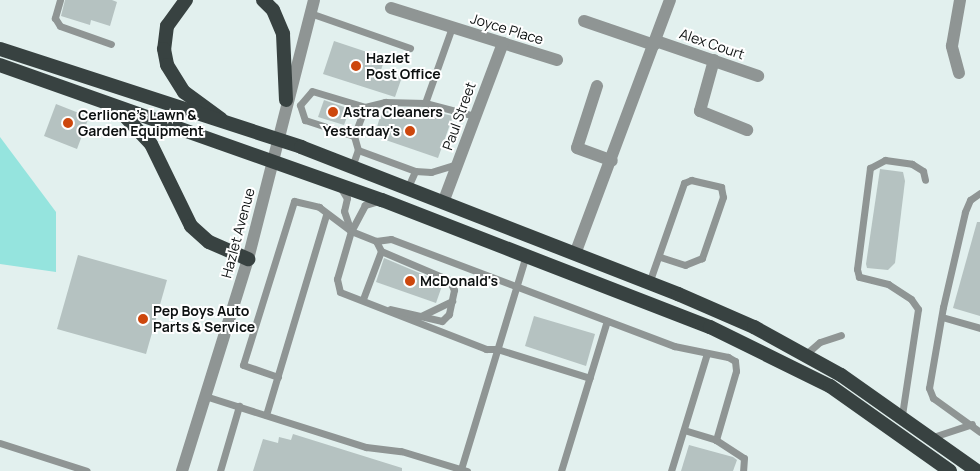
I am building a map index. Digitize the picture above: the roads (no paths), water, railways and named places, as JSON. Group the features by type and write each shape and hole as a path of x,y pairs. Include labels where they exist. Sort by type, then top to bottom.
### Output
{"highway":[{"path":"186,0 167,26 164,49 167,66 184,92 225,123"},
{"path":"263,0 273,10 283,34 286,100"},
{"path":"0,49 277,140 444,200 754,327 806,354 902,414 977,471"},
{"path":"0,65 118,109 272,160 382,200 710,327 804,371 860,404 950,471"},
{"path":"118,109 152,144 191,226 209,242 248,259"}],"street":[{"name":"Hazlet Avenue","path":"182,471 248,259 286,100 314,0"},
{"path":"575,254 612,161 670,0"},
{"path":"959,73 952,46 960,0"},
{"name":"Joyce Place","path":"391,8 557,60"},
{"name":"Alex Court","path":"584,21 714,60 758,76"},
{"name":"Paul Street","path":"444,200 502,43"},
{"path":"714,60 700,111 747,130"},
{"path":"597,86 577,148 612,161"}],"lane":[{"path":"60,0 55,18 60,26 111,44"},
{"path":"310,13 410,48"},
{"path":"425,103 452,27"},
{"path":"300,105 312,91 365,107 385,102 425,103 475,116"},
{"path":"286,100 300,105"},
{"path":"300,105 304,120 354,136"},
{"path":"352,167 358,150 354,136 365,107"},
{"path":"358,150 415,171 430,172 458,164"},
{"path":"902,414 918,309 911,299 888,284 859,277 857,269 870,168 884,160 912,164 923,171 925,180"},
{"path":"408,187 415,171"},
{"path":"649,283 660,257 661,242 684,183 691,180 721,187 723,197 702,258 685,265 660,257"},
{"path":"338,185 347,198 344,212 350,231"},
{"path":"980,192 966,212 942,317 930,393 980,432"},
{"path":"382,200 365,205 350,231 337,279 340,292 363,299 478,346 497,349 590,378"},
{"path":"278,378 243,365 294,201 319,207 326,215 350,231 376,241 391,238 514,287 674,346 728,357 734,361 736,371 716,440"},
{"path":"266,415 326,215"},
{"path":"376,241 381,251 449,280 454,290 449,314 442,321 387,309"},
{"path":"363,299 381,251"},
{"path":"205,396 366,447 401,451 464,470 514,287 526,255"},
{"path":"419,317 452,301"},
{"path":"942,317 980,328"},
{"path":"561,471 607,320"},
{"path":"806,354 820,342 841,335"},
{"path":"671,471 707,353"},
{"path":"220,471 239,406"},
{"path":"933,437 969,423 980,427"},
{"path":"684,430 716,440 744,458 743,471"},
{"path":"0,443 87,471"},
{"path":"920,447 938,471"}],"place":[{"name":"Hazlet Post Office","path":"356,66"},
{"name":"Astra Cleaners","path":"333,112"},
{"name":"Cerlione's Lawn & Garden Equipment","path":"68,123"},
{"name":"Yesterday's","path":"410,131"},
{"name":"McDonald's","path":"410,281"},
{"name":"Pep Boys Auto Parts & Service","path":"143,319"}]}
